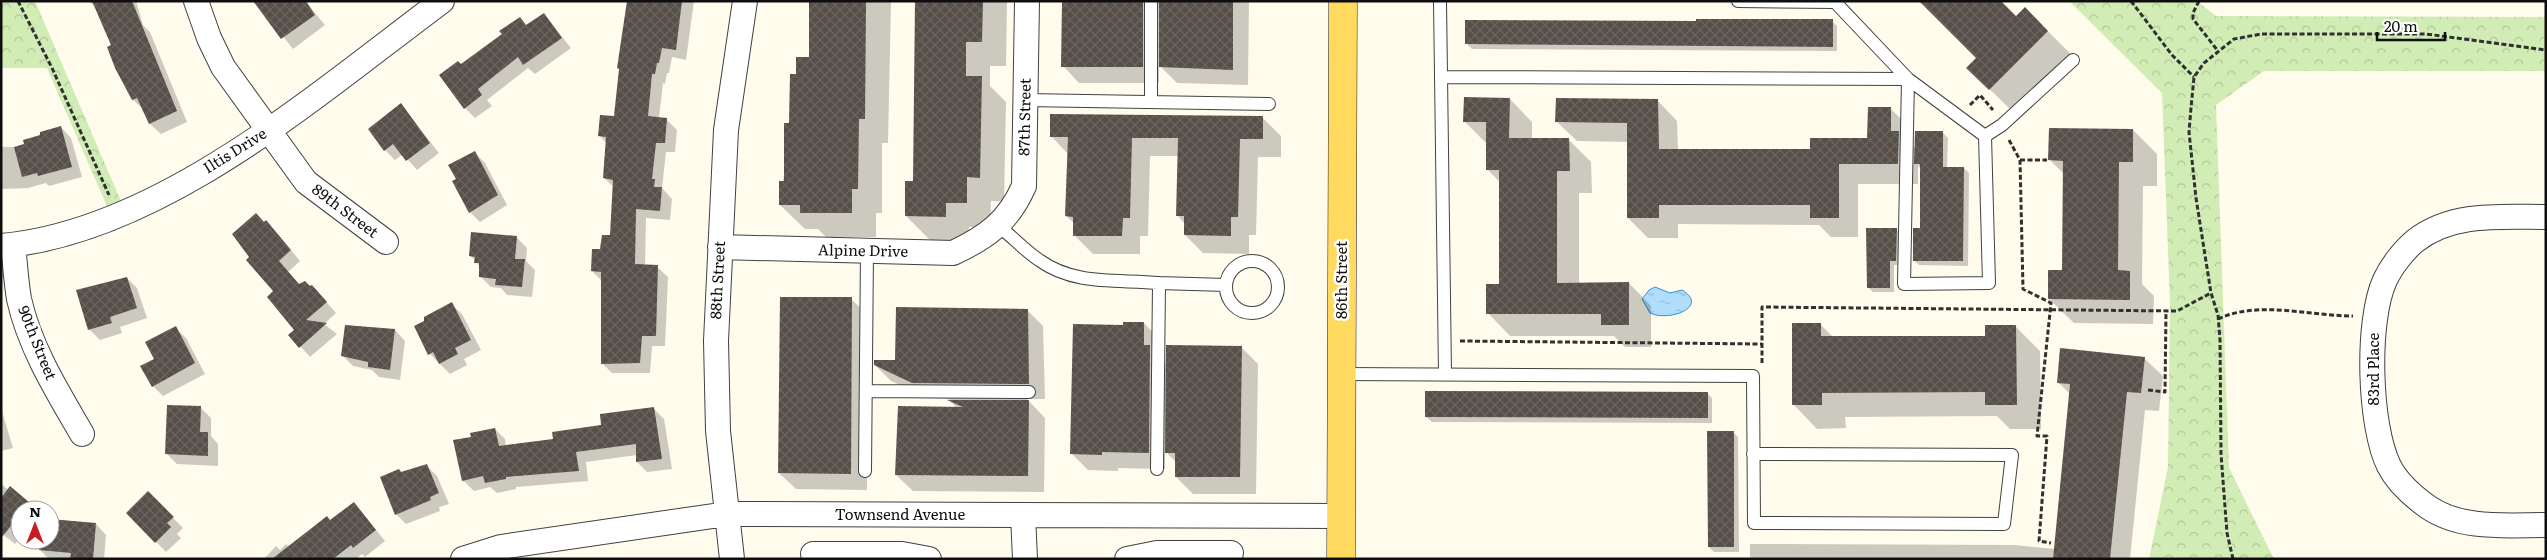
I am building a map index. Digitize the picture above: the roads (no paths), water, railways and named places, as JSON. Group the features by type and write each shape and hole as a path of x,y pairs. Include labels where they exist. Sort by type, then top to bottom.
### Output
{"main road":[{"name":"86th Street","path":"1341,559 1343,1"}],"street":[{"name":"89th Street","path":"196,1 209,38 223,67 306,182 386,242"},
{"name":"Iltis Drive","path":"7,246 67,233 140,208 236,152 442,1"},
{"name":"88th Street","path":"732,559 718,431 716,341 726,130 746,1"},
{"name":"87th Street","path":"998,225 1016,204 1024,186 1026,1"},
{"name":"83rd Place","path":"2546,217 2493,217 2459,220 2436,228 2414,242 2398,260 2385,281 2375,316 2375,422 2380,447 2390,469 2412,495 2430,508 2453,520 2491,524 2546,525"},
{"name":"Alpine Drive","path":"720,247 953,253 981,240 998,225"},
{"name":"90th Street","path":"7,246 29,331 45,372 82,434"},
{"name":"Townsend Avenue","path":"463,559 501,547 727,514 1341,516"},
{"path":"1023,515 1025,559"},
{"path":"1127,559 1157,553 1231,553"},
{"path":"813,554 902,554 929,559"}],"lane":[{"path":"1150,102 1152,1"},
{"path":"1440,1 1445,374"},
{"path":"1738,1 1834,2 1908,79 1985,136"},
{"path":"1985,136 2002,125 2073,60"},
{"path":"1441,77 1908,79"},
{"path":"1908,79 1904,284 1989,283 1985,136"},
{"path":"1025,100 1269,104"},
{"path":"998,225 1038,260 1062,274 1085,280 1226,285"},
{"path":"865,471 867,251"},
{"path":"1251,261 1261,263 1270,269 1276,278 1278,288 1275,298 1268,307 1260,312 1250,313 1240,310 1232,303 1227,295 1226,285 1234,268 1251,261"},
{"path":"1157,469 1159,283"},
{"path":"1342,374 1753,376 1753,454 1754,523 2004,524 2012,455 1753,454"},
{"path":"866,391 1029,392"}],"water":[{"path":"1655,287 1670,293 1682,290 1689,296 1691,302 1689,307 1684,311 1667,316 1650,313 1642,299 1649,290"}]}
